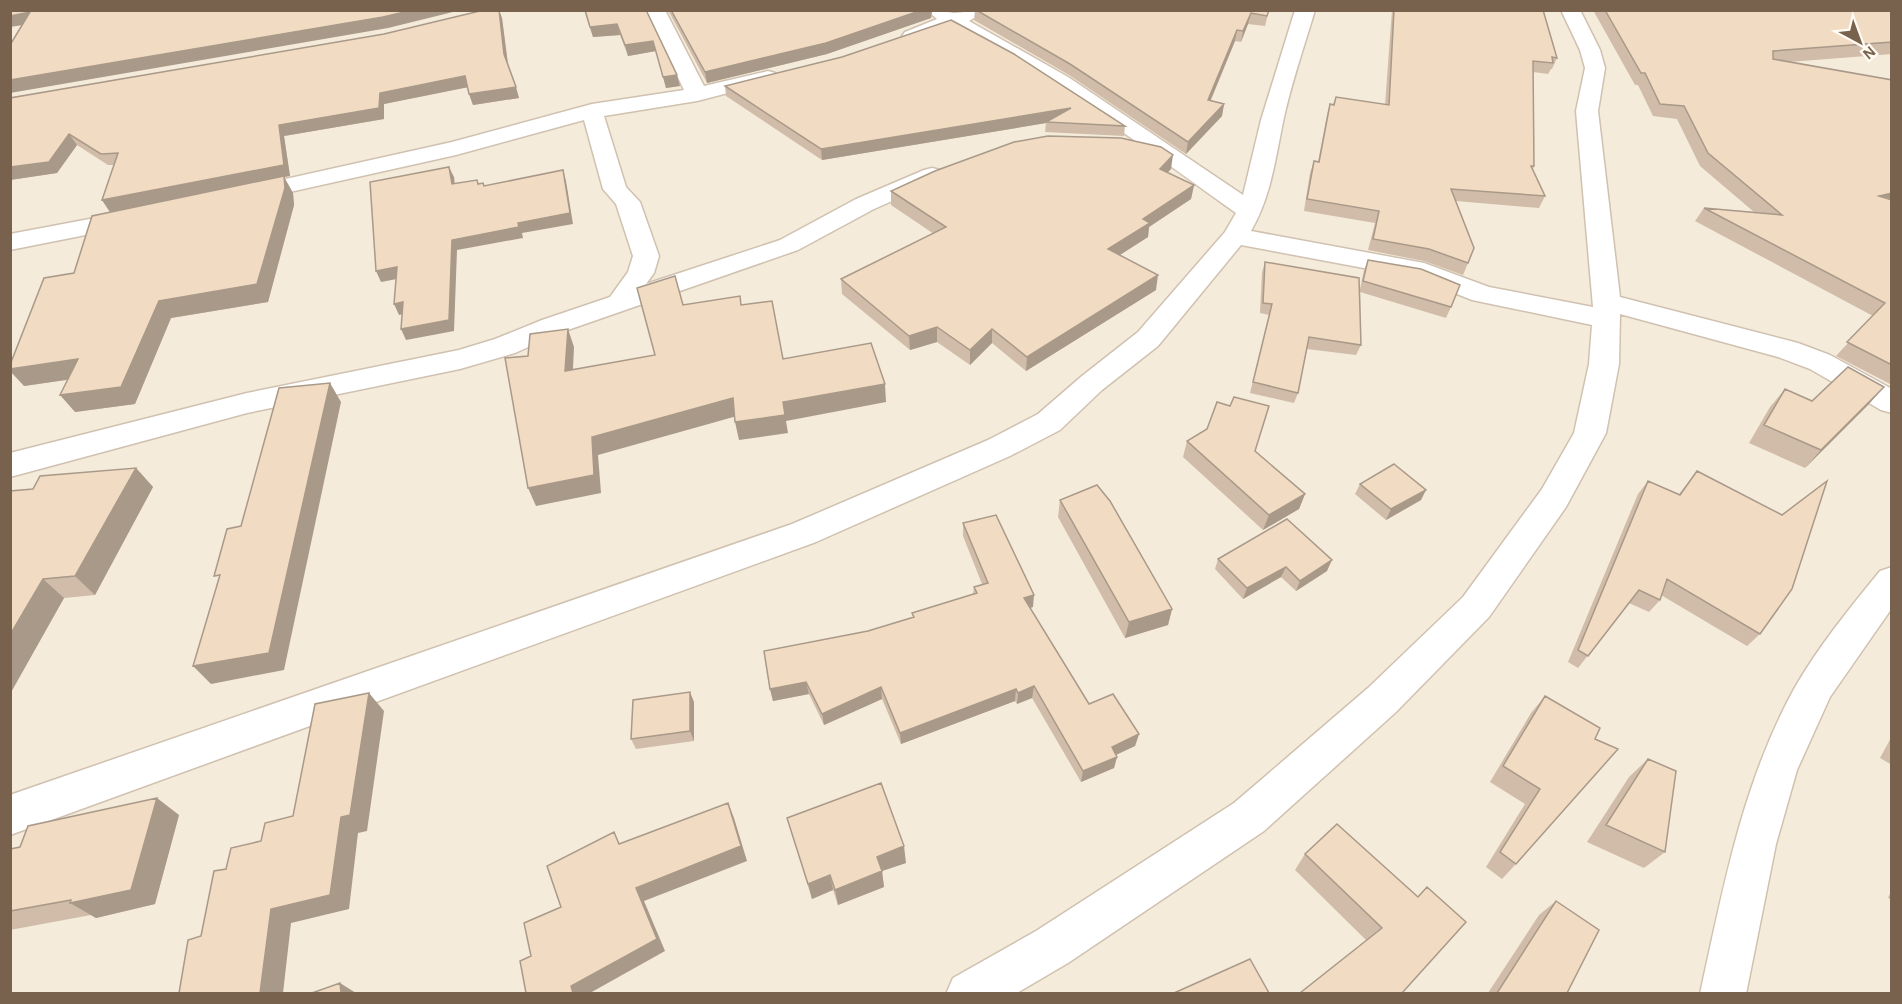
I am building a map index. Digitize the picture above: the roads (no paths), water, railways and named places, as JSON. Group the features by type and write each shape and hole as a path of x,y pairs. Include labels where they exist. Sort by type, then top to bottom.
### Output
{"street":[{"path":"656,10 697,94"},
{"path":"932,10 1053,74 1119,118 1167,153 1242,224 1424,272 1482,294 1606,310 1788,350 1820,362 1892,403"},
{"path":"892,42 979,10"},
{"path":"10,815 804,532 999,448 1049,422 1092,383 1148,339 1242,224 1261,179 1272,120 1305,10"},
{"path":"969,993 1052,947 1249,817 1382,700 1476,607 1554,498 1590,433 1604,364 1606,310 1587,111 1595,68 1590,50 1570,10"},
{"path":"223,200 456,148 592,111 697,94 790,72"},
{"path":"592,111 615,189 628,202 646,256 641,273 621,301"},
{"path":"1110,143 1167,153"},
{"path":"10,465 247,403 460,359 505,346 621,301 789,245 865,204 960,164"},
{"path":"10,242 155,214"},
{"path":"1723,993 1753,854 1777,773 1808,701 1861,621 1892,581"}]}
